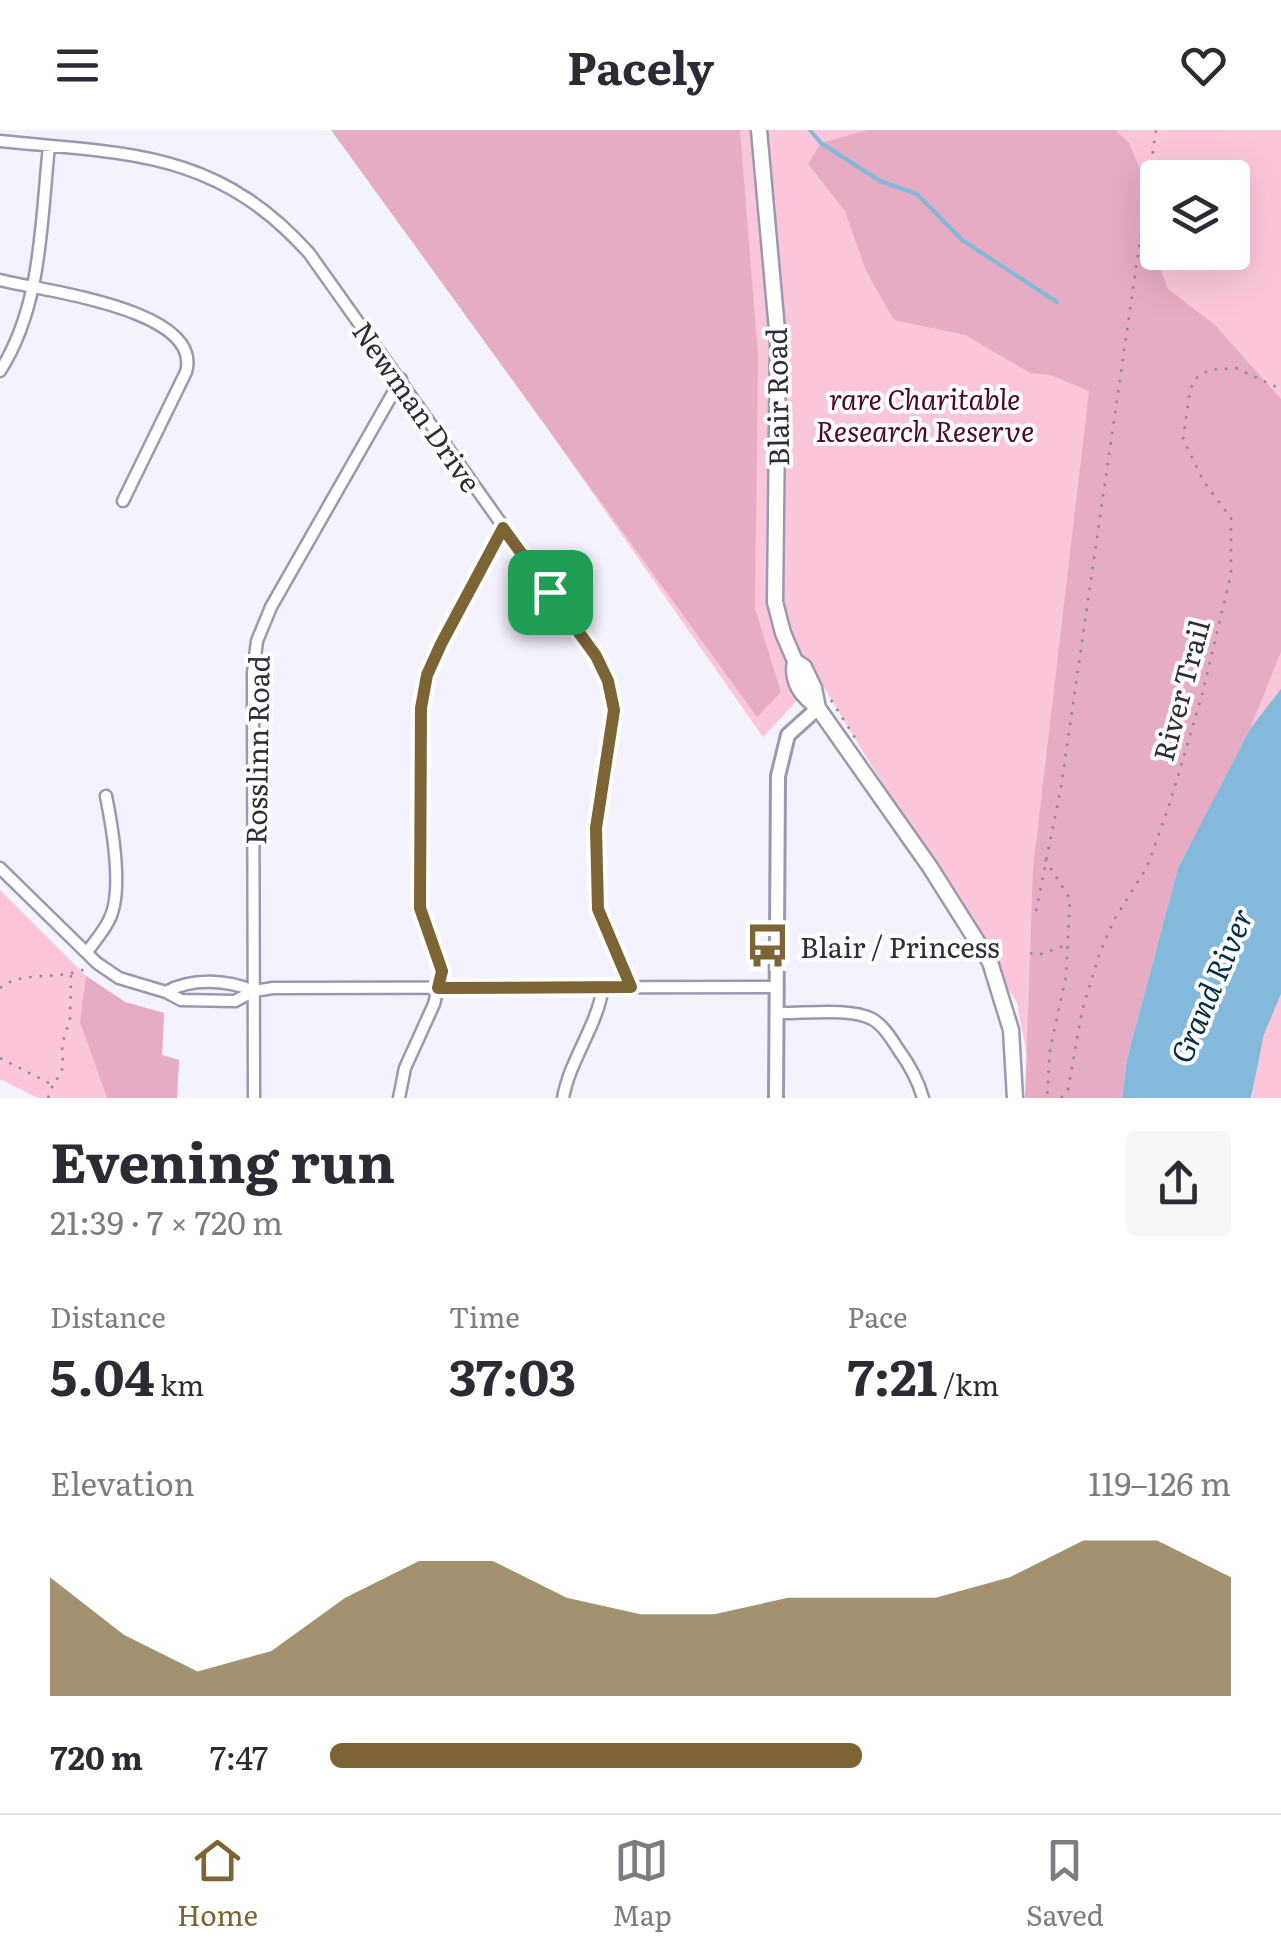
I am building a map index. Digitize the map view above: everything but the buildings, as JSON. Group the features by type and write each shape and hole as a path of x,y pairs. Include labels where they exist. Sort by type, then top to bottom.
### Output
{"main road":[{"name":"Blair Road","path":"758,130 778,341 775,602 795,661 792,674 802,696 818,708 979,940 999,986 1010,1030 1015,1098"}],"street":[{"name":"Newman Drive","path":"0,140 155,158 202,172 257,202 309,253 596,656 608,681 614,710 596,828 598,909 631,987"},
{"path":"0,371 12,352 32,288 49,146"},
{"path":"0,280 140,313 165,326 187,348 190,360 186,372 124,501"},
{"name":"Rosslinn Road","path":"254,1098 253,673 257,641 270,607 401,380"},
{"path":"399,1098 405,1068 442,971 420,908 421,708 427,675 503,528"},
{"path":"776,1098 778,776 788,735 818,708"},
{"path":"87,952 111,917 114,895 114,834 106,796"},
{"path":"0,868 97,962 119,978 180,1000 236,1001 254,991 273,988 777,987"},
{"path":"166,992 181,984 234,983 254,991"},
{"path":"563,1098 572,1067 598,1014 603,987"},
{"path":"777,1014 869,1017 902,1053 919,1082 923,1098"}],"path":[{"path":"1036,912 1061,787 1156,130"},
{"name":"River Trail","path":"1061,1098 1068,1090 1082,1011 1100,952 1114,920 1147,866 1169,806 1202,695 1231,574 1231,518 1204,482 1183,439 1182,425 1190,391 1195,379 1209,370 1236,368 1281,389"},
{"path":"1044,858 1070,899 1066,977 1050,1049 1047,1098"},
{"path":"1030,953 1038,955 1066,946"},
{"path":"0,988 12,978 71,976 97,962"},
{"path":"0,1058 48,1083 58,1078 70,1019 71,976"},
{"path":"48,1098 54,1080"}],"green space":[{"name":"rare Charitable Research Reserve","path":"339,130 1281,130 1281,742 1028,1023 1027,1056 1017,1003 818,678 763,737"},
{"path":"0,890 86,976 125,1002 164,1013 162,1055 179,1060 177,1098 38,1098 0,1079"},
{"path":"1281,994 1281,1098 1252,1098 1263,1015"}],"shaded area":[{"path":"331,130 740,130 758,356 755,609 781,692 757,717"},
{"path":"868,130 1115,130 1129,143 1140,169 1140,270 1161,270 1168,289 1215,325 1281,399 1281,652 1250,729 1178,868 1127,1059 1122,1098 1025,1098 1033,869 1089,391 1050,375 1030,373 965,335 894,320 866,271 845,211 808,164 821,143"},
{"path":"86,976 125,1002 164,1013 162,1055 179,1060 177,1098 107,1098 80,1022"}],"water":[{"name":"Grand River","path":"1281,689 1281,994 1264,1034 1251,1098 1122,1098 1127,1059 1178,868 1250,729"}],"waterway":[{"path":"810,130 821,143 880,181 917,194 962,240 1057,302"}],"place":[{"name":"Blair / Princess","path":"767,946"}],"route":[{"path":"503,528 550,592 596,656 608,681 614,710 596,828 598,909 631,987 438,988 442,971 420,908 421,708 427,675 503,528"}]}
